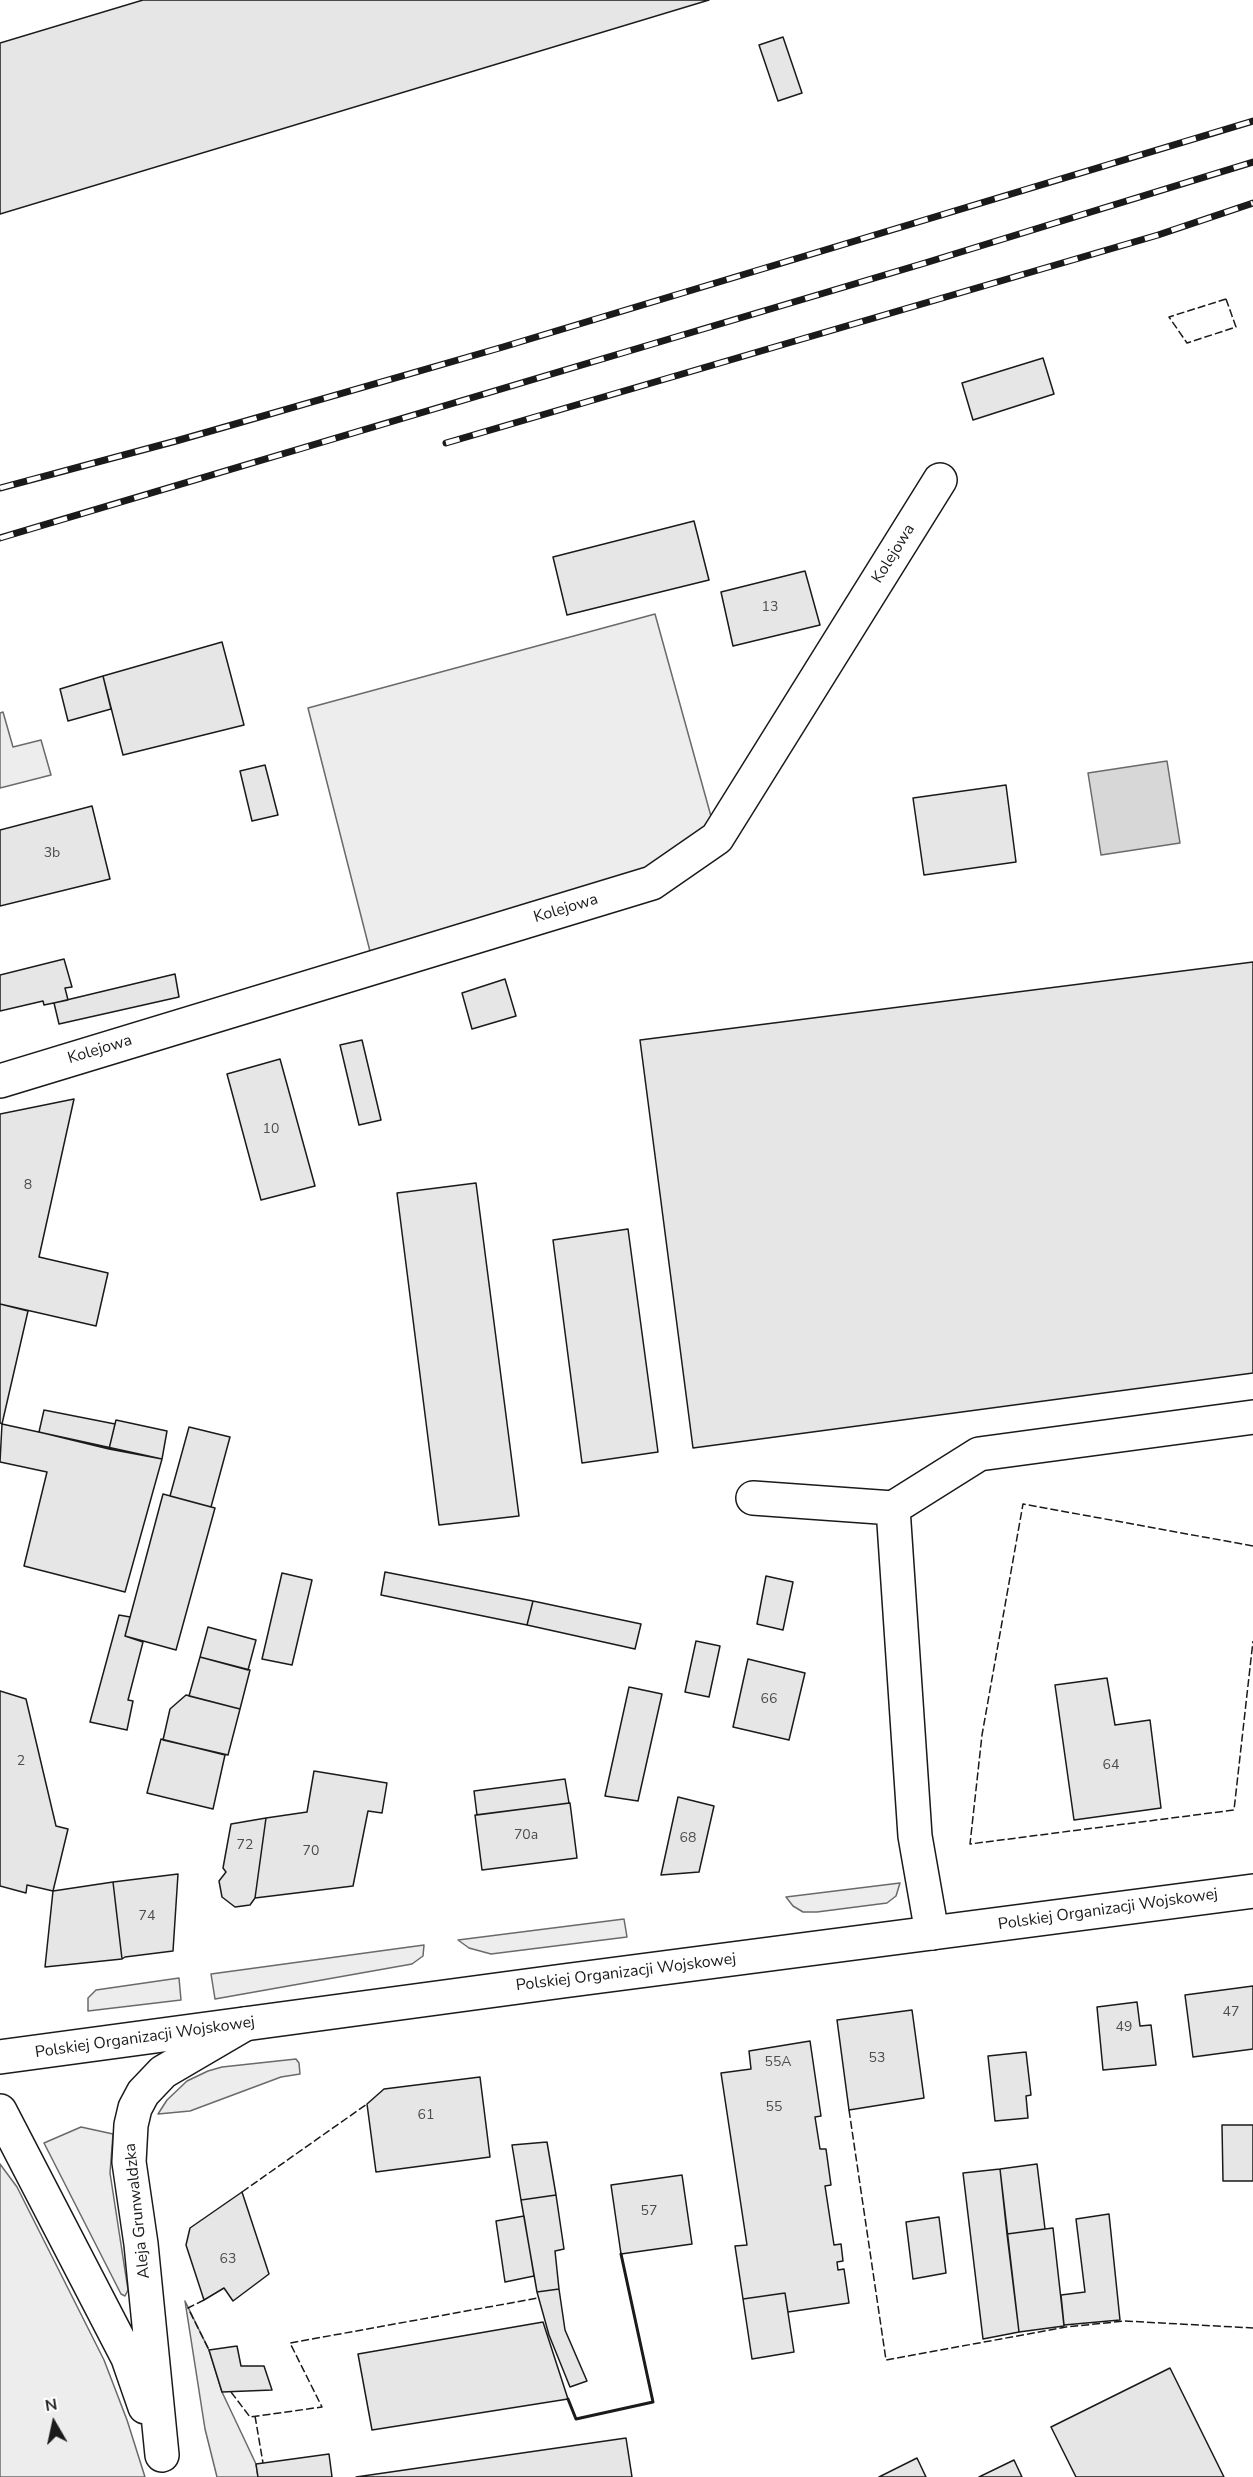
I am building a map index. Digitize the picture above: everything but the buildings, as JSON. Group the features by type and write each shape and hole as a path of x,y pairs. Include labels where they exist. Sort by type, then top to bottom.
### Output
{"street":[{"name":"Kolejowa","path":"0,1081 652,883 717,838 940,480"},
{"path":"753,1498 893,1508 979,1454 1253,1417"},
{"path":"893,1508 915,1836 932,1933"},
{"name":"Polskiej Organizacji Wojskowej","path":"0,2057 1253,1891"},
{"name":"Aleja Grunwaldzka","path":"165,2466 141,2244 129,2162 131,2125 135,2108 143,2093 163,2072 246,2024"},
{"name":"Aleja Grunwaldzka","path":"0,2111 128,2358 165,2466"}],"shaded area":[{"path":"655,614 717,838 652,883 374,967 308,708"},
{"path":"3,712 13,747 41,740 51,775 0,788 0,713"},
{"path":"1167,761 1180,843 1101,855 1088,773"},
{"path":"900,1883 896,1896 887,1903 817,1912 803,1912 793,1906 786,1897"},
{"path":"624,1919 627,1937 491,1954 469,1948 458,1940"},
{"path":"424,1945 423,1956 412,1964 215,1999 211,1974"},
{"path":"179,1978 181,2000 88,2011 88,1998 96,1990"},
{"path":"296,2059 299,2063 300,2074 281,2077 190,2111 158,2114 167,2100 187,2081 208,2071 222,2067"},
{"path":"81,2127 113,2134 110,2173 128,2290 125,2296 121,2294 44,2143"},
{"path":"0,2164 17,2187 104,2360 127,2420 145,2477 0,2477"},
{"path":"185,2301 209,2350 222,2392 256,2464 258,2477 217,2477 205,2429"}],"railway":[{"path":"0,488 176,441 503,347 1253,121"},
{"path":"0,538 925,263 1253,162"},
{"path":"446,443 1158,235 1253,203"}],"fence":[{"path":"1226,299 1236,327 1187,343 1169,317 1226,299"},
{"path":"1253,1546 1023,1504 982,1735 970,1844 1234,1810 1253,1641"},
{"path":"242,2192 367,2104"},
{"path":"849,2110 886,2360 1066,2327 1125,2321 1253,2328"},
{"path":"231,2392 250,2417 322,2407 290,2343 538,2298"},
{"path":"204,2300 188,2308 209,2350"},
{"path":"255,2416 263,2463"}],"wall":[{"path":"568,2399 576,2419 653,2402 621,2254"}]}
